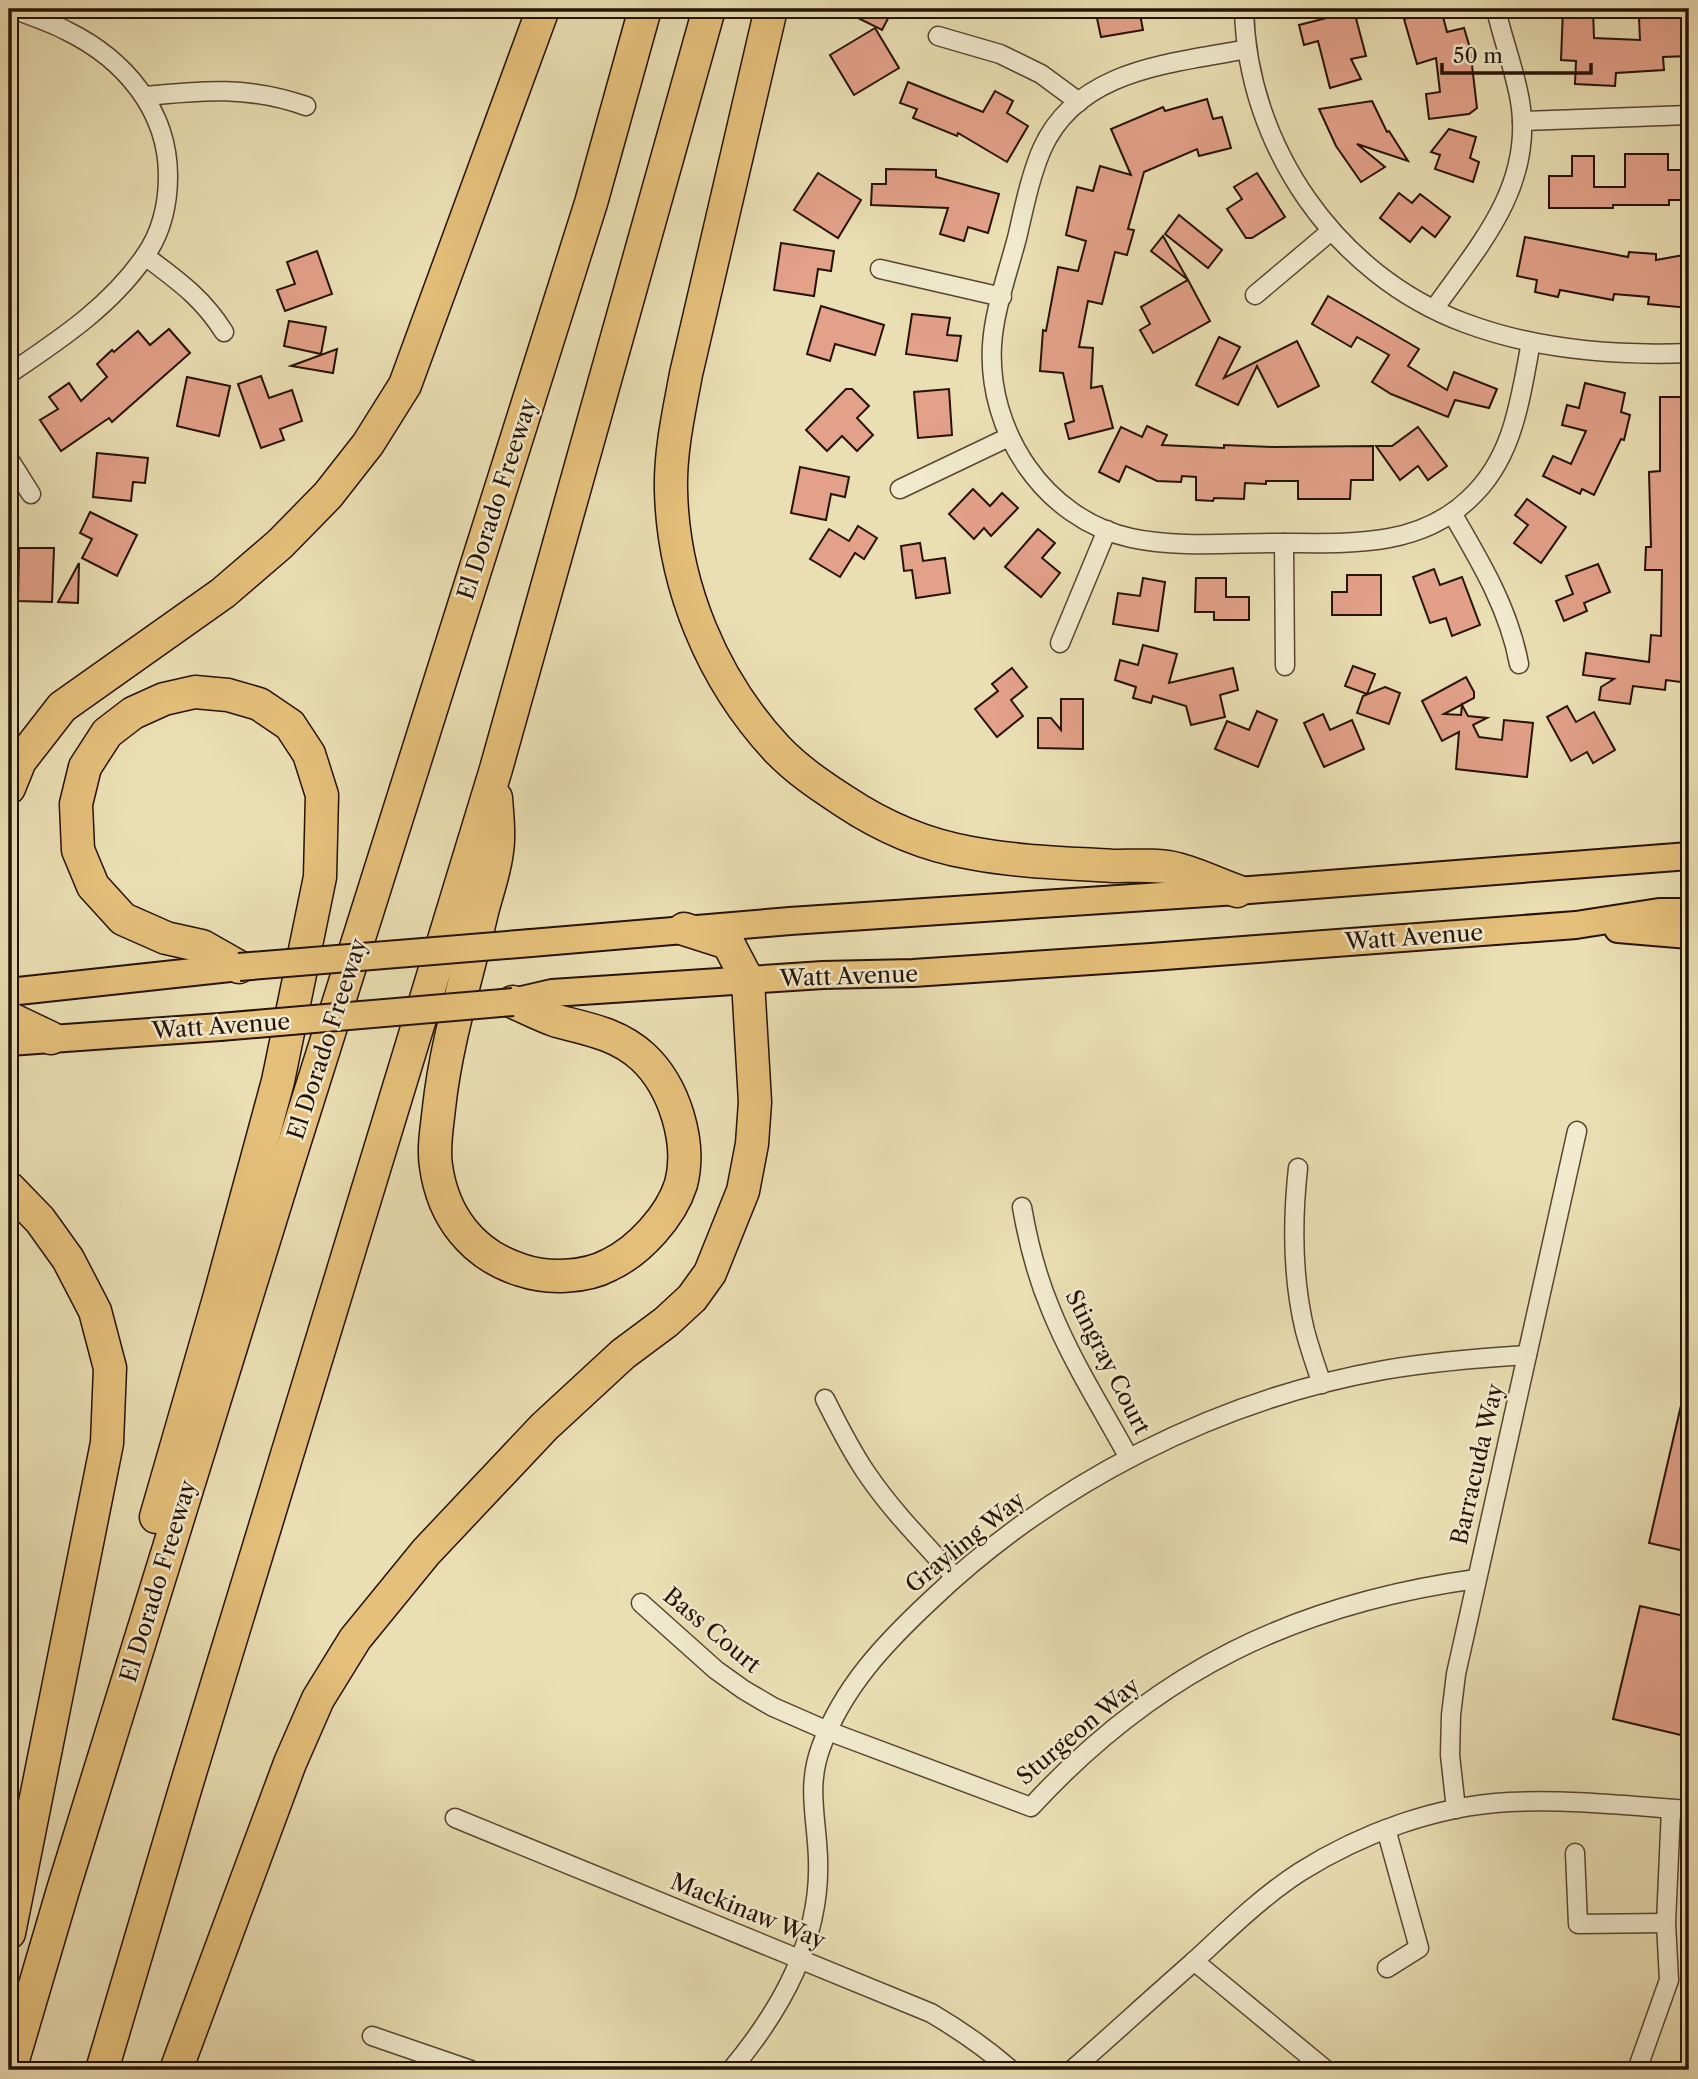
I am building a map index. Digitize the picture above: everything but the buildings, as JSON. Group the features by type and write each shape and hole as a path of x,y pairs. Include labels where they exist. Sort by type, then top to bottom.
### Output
{"highway":[{"path":"9,788 20,761 62,707 223,593 280,544 328,495 368,444 405,385 543,9"},
{"name":"El Dorado Freeway","path":"10,2070 287,1166 591,203 645,9"},
{"path":"102,2070 190,1772 496,769 709,9"},
{"path":"771,9 686,374 674,447 671,489 677,549 693,612 718,668 749,715 778,750 815,782 869,817 916,840 970,853 1034,862 1176,868 1237,891"},
{"path":"63,1890 76,1795 220,1295 278,1081 320,877 322,795 309,754 290,726 259,704 228,695 195,692 164,699 133,712 107,733 85,767 76,804 78,850 93,886 122,919 166,938 202,946 239,967"},
{"path":"496,769 498,850 443,1076 435,1164 442,1190 456,1223 475,1245 502,1264 532,1274 556,1275 583,1273 609,1266 640,1245 664,1218 681,1184 684,1147 678,1113 664,1084 643,1058 616,1039 589,1028 554,1020 513,1002"},
{"path":"176,2070 290,1763 318,1699 355,1639 426,1552 544,1427 624,1354 692,1298 710,1273 743,1191 752,1144 754,1102 748,981 728,943 684,929"},
{"path":"9,1018 51,1038"},
{"path":"9,1189 40,1220 68,1259 95,1311 110,1367 107,1443 9,1933"}],"main road":[{"path":"9,992 239,967 684,929 1237,891 1689,856"},
{"name":"Watt Avenue","path":"9,1042 513,1002 552,993 823,975 913,973 1576,925 1659,912 1689,912"},
{"path":"1576,925 1689,935"}],"street":[{"path":"9,374 67,335 122,285 145,256 154,239 163,215 168,189 168,164 157,119 145,96 125,71 101,51 68,31 13,9"},
{"path":"1244,9 1247,49 1254,83 1279,153 1296,184 1331,231 1381,277 1434,310 1465,323 1531,342 1584,351 1640,355 1689,353"},
{"path":"1434,310 1501,212 1518,167 1522,121 1515,74 1496,9"},
{"path":"938,36 1000,54 1041,74 1079,102"},
{"path":"1247,49 1148,68 1118,77 1079,102 1059,122 1043,148 1032,177 993,338 993,378 998,409 1009,437 1032,475 1067,508 1107,530 1161,543 1372,542 1399,537 1426,528 1452,513 1470,499 1489,478 1514,428 1531,342"},
{"path":"145,96 190,91 253,92 306,106"},
{"path":"1522,121 1689,115"},
{"path":"1255,295 1331,231"},
{"path":"145,256 194,293 224,332"},
{"path":"880,269 1002,297"},
{"path":"900,489 1009,437"},
{"path":"9,460 32,494"},
{"path":"1452,513 1500,599 1512,632 1519,664"},
{"path":"1060,643 1107,530"},
{"path":"1284,543 1285,666"},
{"name":"Barracuda Way","path":"1456,1809 1450,1755 1455,1674 1577,1132"},
{"path":"1298,1168 1293,1247 1297,1290 1306,1333 1322,1384"},
{"name":"Stingray Court","path":"1022,1207 1035,1267 1051,1310 1129,1458"},
{"name":"Grayling Way","path":"731,2070 774,2012 801,1959 811,1928 817,1893 818,1859 813,1779 828,1731 851,1687 869,1663 900,1629 955,1577 1073,1490 1129,1458 1199,1425 1258,1403 1322,1384 1381,1371 1444,1361 1527,1355"},
{"path":"825,1399 842,1434 867,1474 955,1577"},
{"name":"Sturgeon Way","path":"828,1731 1031,1807 1092,1746 1129,1716 1209,1664 1251,1642 1295,1623 1397,1592 1476,1580"},
{"name":"Bass Court","path":"641,1603 716,1670 744,1690 773,1707 828,1731"},
{"path":"1072,2070 1262,1900 1339,1850 1386,1829 1456,1809 1507,1802 1689,1810"},
{"path":"1637,2070 1669,1980 1666,1923 1671,1809"},
{"name":"Mackinaw Way","path":"455,1818 930,2013 977,2042 1011,2070"},
{"path":"1386,1829 1419,1948 1387,1968"},
{"path":"1575,1853 1578,1924 1666,1923"},
{"path":"1194,1961 1326,2070"},
{"path":"372,2036 471,2070"}]}
